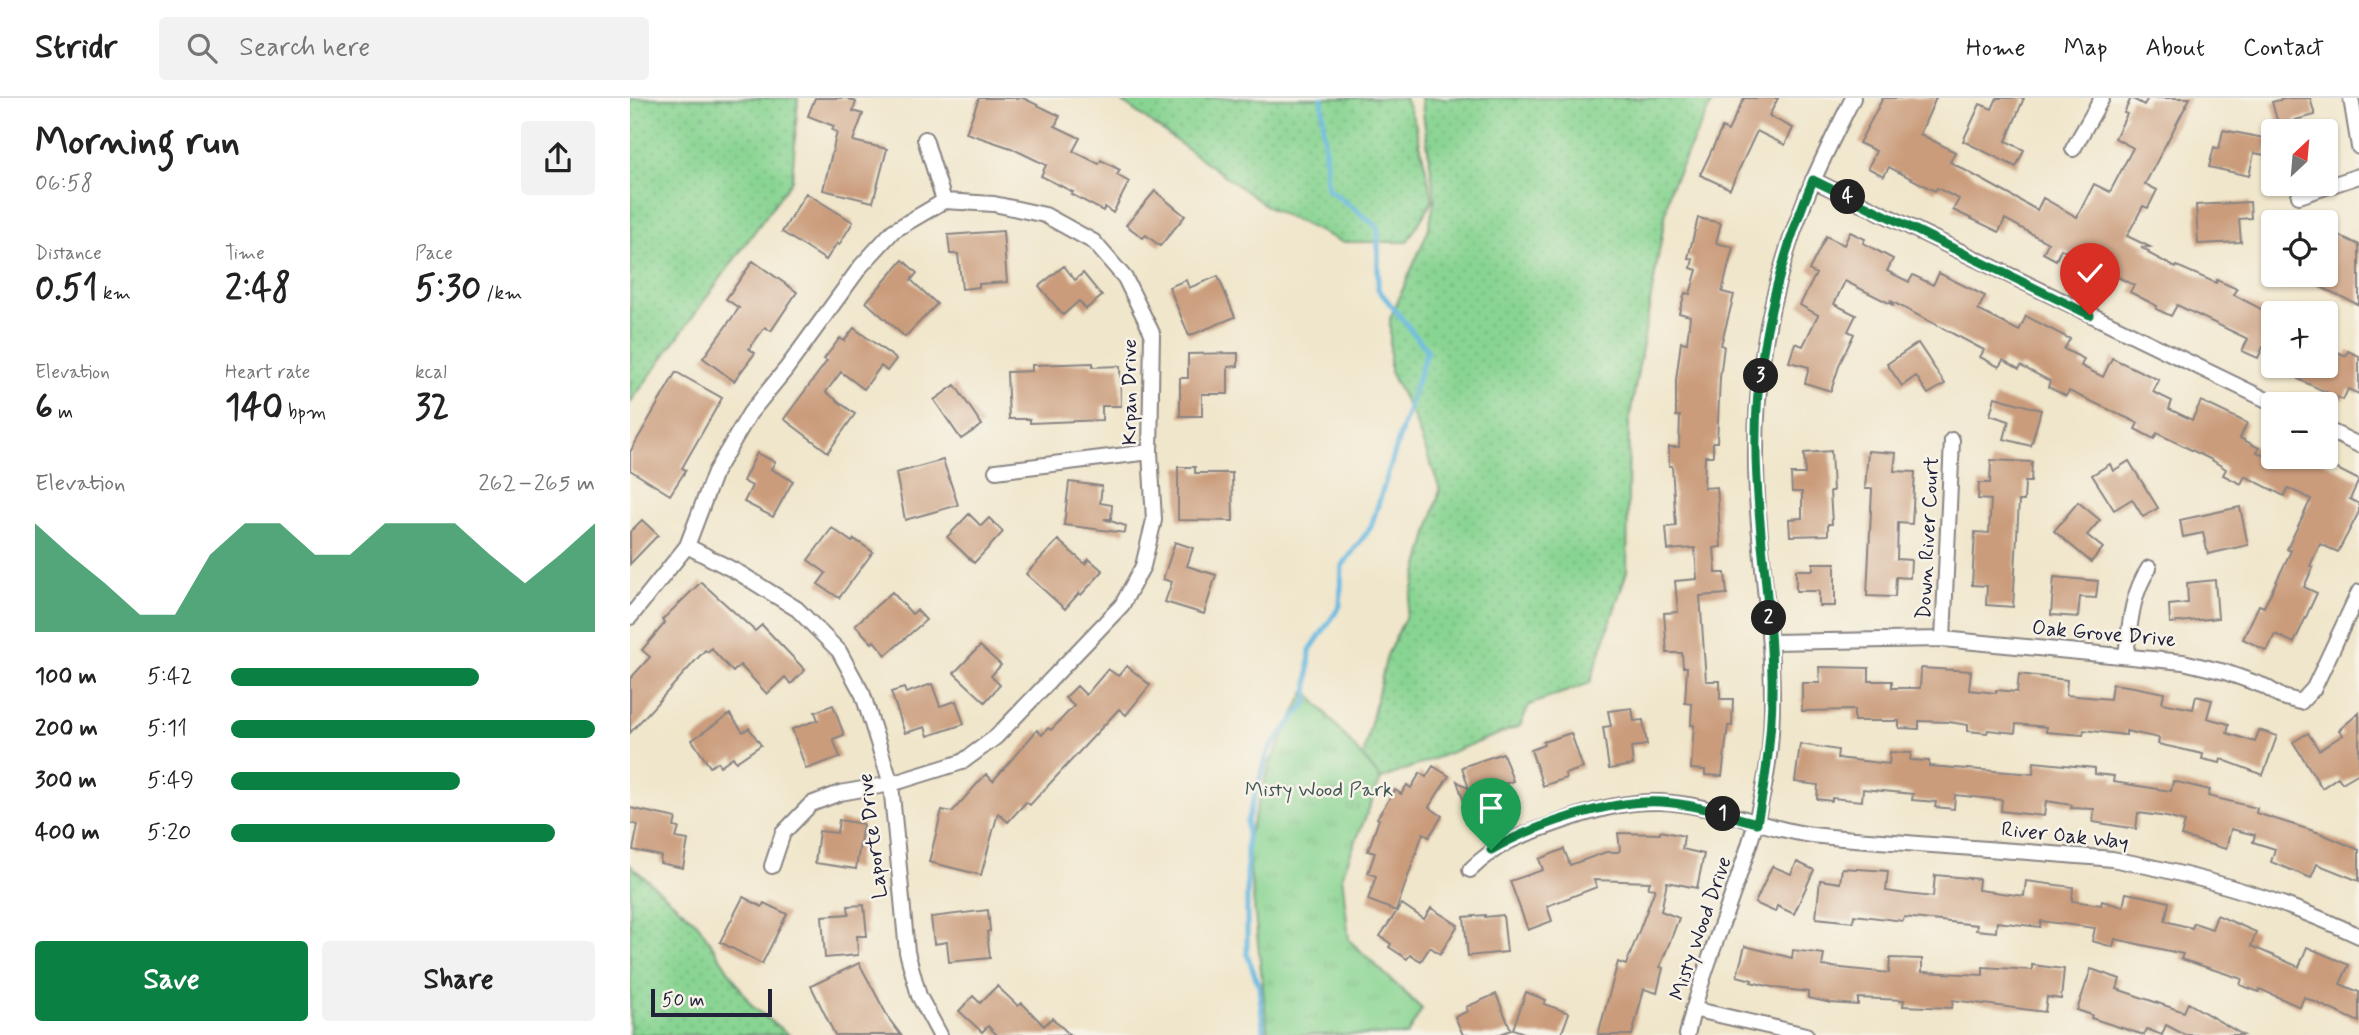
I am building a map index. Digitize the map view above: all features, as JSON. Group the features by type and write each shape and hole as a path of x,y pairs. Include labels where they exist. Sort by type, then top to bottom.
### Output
{"street":[{"name":"Misty Wood Drive","path":"1687,1035 1693,1009 1757,823 1770,748 1771,642 1756,452 1757,404 1770,315 1780,272 1813,180 1853,98"},
{"path":"2073,149 2102,98"},
{"path":"2351,98 2359,147"},
{"path":"630,617 687,547 715,472 750,412 786,369 828,307 860,266 893,231 944,201 925,139"},
{"path":"2338,183 2359,176"},
{"path":"1813,180 2261,397"},
{"name":"Krpan Drive","path":"772,866 783,833 811,804 840,793 891,784 962,762 996,737 1122,604 1143,566 1153,520 1150,452 1152,333 1125,278 1094,242 1045,215 994,204 944,201"},
{"path":"2338,435 2359,445"},
{"name":"Down River Court","path":"1943,639 1952,440"},
{"path":"996,471 1150,452"},
{"name":"Laporte Drive","path":"687,547 741,574 797,609 839,651 863,695 891,784 906,952 919,996 940,1035"},
{"path":"2126,656 2133,599 2149,568"},
{"name":"Oak Grove Drive","path":"1771,642 1943,639 2183,662 2225,672 2264,686 2282,697 2301,702 2314,688 2359,592"},
{"name":"River Oak Way","path":"1470,870 1491,850 1510,839 1591,810 1616,805 1662,802 1801,834 2058,854 2137,863 2212,880 2250,892 2328,921 2359,936"},
{"path":"1693,1009 1806,1035"}],"green space":[{"path":"630,98 798,98 792,180 630,403"},
{"path":"1117,98 1405,98 1415,123 1433,200 1407,242 1342,242 1269,208"},
{"path":"1421,98 1714,98 1670,189 1629,422 1627,571 1590,683 1529,705 1520,726 1381,779 1363,757 1387,655 1405,618 1440,489 1413,416 1390,372 1390,319 1428,231 1435,199"},
{"name":"Misty Wood Park","path":"1306,690 1381,779 1342,875 1349,940 1422,1009 1407,1035 1268,1035 1247,841 1270,763"},
{"path":"630,865 698,924 752,1006 789,1035 630,1035"}],"building":[{"path":"815,98 847,98 856,102 853,111 863,114 853,141 887,149 873,202 823,190 837,132 832,130 834,126 808,116"},
{"path":"979,98 1023,98 1060,116 1055,126 1080,138 1073,151 1099,164 1101,160 1120,170 1117,175 1129,182 1113,213 1105,207 1103,211 1041,176 1046,165 1011,148 966,133"},
{"path":"1744,98 1778,98 1769,116 1793,128 1785,145 1757,131 1730,189 1700,175 1722,128 1728,131"},
{"path":"1883,98 1936,98 1920,134 1955,152 1950,162 2037,210 2043,198 2077,217 2094,184 2110,192 2133,148 2115,138 2127,114 2124,113 2131,98 2144,105 2148,98 2190,98 2145,184 2157,190 2148,208 2143,206 2127,236 2150,247 2141,248 2176,268 2177,266 2237,289 2234,295 2261,309 2261,351 2258,358 2242,351 2248,339 2177,305 2171,316 2156,309 2157,306 2130,292 2134,285 2061,249 2056,260 2043,253 2048,243 2005,219 1999,232 1953,210 1959,199 1937,188 1935,191 1889,167 1884,176 1868,168 1876,151 1859,143"},
{"path":"1997,98 2024,98 2006,141 2024,150 2016,167 1963,141 1980,104 1992,109"},
{"path":"2288,98 2310,98 2315,115 2299,119 2277,119 2272,102"},
{"path":"2223,130 2261,137 2261,154 2254,153 2249,176 2209,167 2214,147 2219,149"},
{"path":"1155,191 1185,216 1160,246 1146,235 1143,238 1126,225"},
{"path":"806,193 853,222 826,260 782,232"},
{"path":"2250,202 2251,218 2239,219 2241,242 2198,244 2196,205"},
{"path":"1698,218 1721,223 1716,243 1733,247 1722,292 1734,295 1721,345 1724,346 1717,442 1713,442 1713,456 1705,456 1704,488 1717,487 1721,547 1714,548 1716,573 1725,573 1727,594 1700,596 1706,681 1720,681 1720,699 1733,699 1732,726 1728,726 1722,776 1705,775 1705,770 1691,769 1694,725 1691,725 1692,704 1685,703 1687,667 1683,667 1682,653 1667,653 1664,613 1678,612 1675,581 1697,579 1695,548 1668,550 1666,527 1676,526 1669,447 1679,447 1680,416 1676,416 1676,380 1681,342 1687,343 1690,316 1679,313 1685,293 1690,294 1697,270 1691,268 1693,259 1688,258"},
{"path":"1003,231 1007,282 979,284 979,287 962,289 958,254 950,254 948,235"},
{"path":"1850,232 1865,239 1863,243 1893,259 1887,271 1909,282 1913,275 1933,285 1939,273 1985,296 1978,310 2019,331 2026,316 2070,339 2064,349 2084,359 2081,366 2103,377 2112,358 2159,380 2153,392 2172,401 2169,409 2192,420 2201,401 2247,423 2240,438 2259,448 2257,452 2261,454 2261,469 2337,469 2359,480 2350,499 2359,504 2359,512 2338,552 2320,544 2310,566 2313,567 2304,587 2317,593 2294,643 2275,634 2267,651 2243,639 2259,605 2264,607 2291,551 2287,549 2311,499 2288,488 2284,496 2245,476 2241,484 2223,475 2226,469 2210,459 2157,433 2154,439 2135,429 2138,423 2069,391 2066,396 2048,387 2050,381 2021,366 2019,369 2003,360 1999,367 1980,357 1984,350 1891,301 1893,305 1845,281 1834,304 1856,315 1848,331 1854,334 1840,363 1831,391 1805,383 1809,367 1789,362 1795,343 1803,346 1818,315 1800,305 1816,274 1809,270 1826,236 1844,245"},
{"path":"2338,235 2359,245 2359,305 2321,287 2338,287"},
{"path":"903,260 917,273 911,280 937,304 905,337 866,302"},
{"path":"753,261 797,292 771,331 765,327 749,349 755,353 734,381 703,358 739,308 726,299"},
{"path":"1064,266 1075,280 1083,273 1102,296 1086,309 1079,301 1063,315 1039,286"},
{"path":"1218,276 1235,317 1189,336 1169,287 1186,280 1189,288"},
{"path":"854,328 896,359 887,371 881,366 864,389 841,372 826,392 855,414 828,452 784,419 827,361 824,359 840,338 844,341"},
{"path":"1918,343 1945,384 1928,394 1916,376 1902,386 1887,364"},
{"path":"2348,351 2359,356 2359,394 2348,389 2343,400 2338,398 2338,392 2326,392 2298,379 2338,378 2338,352 2346,356"},
{"path":"1238,353 1238,366 1228,367 1228,394 1202,394 1202,416 1180,416 1180,378 1188,378 1188,354"},
{"path":"1093,363 1093,367 1120,366 1121,406 1102,406 1102,420 1030,423 1030,419 1009,419 1007,372 1032,371 1032,365"},
{"path":"676,372 722,398 682,468 686,470 670,495 630,470 630,452"},
{"path":"955,385 982,425 961,439 934,400"},
{"path":"1995,397 2041,410 2031,446 2004,439 2009,421 1990,415"},
{"path":"1831,451 1832,524 1828,524 1828,535 1790,536 1789,519 1802,518 1802,492 1792,492 1791,474 1805,474 1804,453"},
{"path":"1868,451 1896,453 1894,471 1915,472 1912,524 1898,523 1897,559 1911,560 1910,578 1896,577 1895,597 1867,596 1872,489 1865,489"},
{"path":"757,453 775,462 771,469 793,481 773,517 744,502 752,486 743,481"},
{"path":"943,460 958,505 905,520 896,473"},
{"path":"1991,460 2032,462 2031,482 2025,482 2024,501 2019,501 2013,607 1986,605 1987,586 1972,585 1975,532 1989,533 1991,500 1978,499 1979,483 1990,483"},
{"path":"2129,461 2158,508 2143,517 2132,499 2114,510 2092,475 2110,464 2113,471"},
{"path":"1178,467 1195,467 1195,473 1232,473 1233,521 1178,520"},
{"path":"1069,482 1102,486 1100,503 1112,505 1111,519 1104,519 1126,526 1125,533 1064,525"},
{"path":"2078,502 2100,520 2087,535 2103,548 2091,562 2054,531"},
{"path":"2240,507 2248,545 2208,554 2203,533 2183,537 2180,520"},
{"path":"969,514 981,526 989,518 1003,532 974,563 947,537"},
{"path":"642,520 658,535 630,564 630,532"},
{"path":"832,528 873,552 839,598 818,584 826,573 808,560"},
{"path":"1058,540 1085,564 1089,559 1103,571 1065,609 1026,574"},
{"path":"1175,542 1193,548 1187,566 1216,575 1204,614 1165,602 1172,582 1163,579"},
{"path":"1813,563 1835,563 1835,606 1819,606 1819,591 1796,591 1796,570 1813,570"},
{"path":"2054,577 2098,581 2096,598 2080,597 2078,617 2051,615"},
{"path":"2215,580 2218,618 2170,623 2169,605 2188,603 2187,583"},
{"path":"701,582 755,631 762,625 805,670 791,684 785,677 767,694 740,665 733,672 711,648 708,652 705,650 630,733 630,679 650,657 642,650 665,623 662,620"},
{"path":"892,592 912,614 917,610 926,620 886,655 855,625"},
{"path":"980,646 1001,665 991,676 1000,685 985,702 954,673"},
{"path":"1127,666 1150,685 1126,715 1119,709 1030,805 1026,802 1008,822 998,813 981,875 929,862 942,810 952,812 986,774 993,781 1037,730 1042,735 1048,728 1051,730 1074,706 1065,698 1077,686 1086,695 1108,669 1118,676"},
{"path":"1819,667 1869,668 1869,681 1892,681 1892,688 1920,688 1921,668 1971,671 1969,690 1996,693 1996,690 2017,692 2019,674 2067,680 2066,695 2110,699 2112,684 2164,693 2162,703 2193,709 2196,696 2212,700 2207,718 2229,724 2227,733 2255,742 2259,730 2277,736 2263,775 2221,759 2220,763 2202,759 2203,754 2158,744 2159,738 2126,731 2126,735 2084,730 2083,735 2046,732 2046,727 2016,724 2015,733 1988,730 1987,733 1968,731 1968,725 1919,721 1919,729 1899,728 1899,721 1854,721 1854,710 1802,711 1802,683 1820,683"},
{"path":"932,684 940,706 956,701 964,724 928,736 925,727 905,733 891,692 904,688 906,693"},
{"path":"833,705 844,735 833,739 840,757 806,769 792,729 818,720 815,712"},
{"path":"1632,708 1634,721 1643,720 1647,745 1631,747 1633,765 1609,769 1603,727 1611,726 1608,711"},
{"path":"2359,713 2359,773 2342,783 2338,777 2322,788 2293,742 2308,733 2319,750 2343,735 2339,730"},
{"path":"730,714 743,732 749,728 761,745 736,762 733,757 720,766 718,762 710,767 692,740"},
{"path":"1571,733 1583,768 1565,774 1566,778 1543,786 1531,750 1544,745 1543,742"},
{"path":"1800,744 1838,750 1837,758 1889,764 1890,752 1911,753 1910,760 1929,761 1929,766 2033,774 2034,762 2095,768 2095,774 2114,776 2113,782 2171,791 2173,781 2210,790 2208,796 2257,808 2256,813 2320,833 2359,850 2359,881 2317,864 2311,878 2271,862 2275,849 2253,842 2255,835 2231,829 2226,849 2181,836 2185,822 2167,817 2138,813 2136,829 2093,822 2094,809 2071,808 2072,805 2046,801 2044,816 2001,811 2002,800 1955,795 1954,809 1935,807 1936,802 1912,800 1913,794 1863,789 1862,801 1817,799 1818,785 1795,782"},
{"path":"1503,753 1513,781 1496,787 1501,802 1468,814 1457,781 1469,789 1462,767"},
{"path":"1433,766 1449,776 1429,807 1442,816 1429,837 1423,833 1396,911 1368,900 1376,876 1368,873 1375,853 1368,851 1379,819 1377,818 1395,790 1401,794 1407,785 1411,788 1420,773 1426,777"},
{"path":"630,808 676,818 674,827 679,828 676,838 688,840 683,868 660,863 661,856 633,850 638,825 630,823"},
{"path":"839,820 863,824 856,869 815,863 819,831 837,833"},
{"path":"1660,831 1684,836 1682,849 1704,854 1697,888 1667,882 1661,911 1679,918 1660,967 1663,968 1657,993 1644,989 1632,1035 1598,1035 1618,962 1626,965 1655,889 1648,888 1650,882 1594,880 1597,887 1547,906 1552,921 1528,930 1510,881 1543,870 1539,859 1564,849 1570,865 1606,852 1618,852 1618,833 1660,834"},
{"path":"1797,862 1814,870 1794,914 1777,906 1775,912 1755,903 1772,866 1791,874"},
{"path":"1842,868 1888,871 1886,891 1906,894 1933,897 1935,875 1979,879 1978,890 2024,896 2026,881 2073,887 2072,901 2101,905 2102,901 2123,907 2126,893 2169,902 2165,921 2192,928 2194,923 2212,929 2217,915 2256,932 2251,946 2299,967 2307,947 2349,965 2340,984 2359,992 2359,1022 2304,997 2300,1007 2260,989 2259,992 2240,985 2242,979 2181,959 2183,954 2115,939 2113,947 2092,941 2095,928 2041,921 2040,927 1997,922 1996,932 1976,930 1977,925 1904,917 1903,921 1854,915 1853,922 1816,918 1820,880 1840,883"},
{"path":"743,897 762,907 764,903 787,914 762,964 720,942"},
{"path":"1402,904 1424,919 1431,908 1458,925 1440,954 1430,947 1421,961 1410,955 1407,959 1389,947 1391,944 1380,936"},
{"path":"864,905 867,936 857,936 858,955 825,958 822,916 849,914 848,906"},
{"path":"988,910 990,958 949,962 947,942 934,944 931,917"},
{"path":"1503,915 1507,952 1468,956 1464,917"},
{"path":"1745,946 1792,958 1793,950 1824,954 1822,966 1889,973 1890,958 1922,959 1922,972 1983,975 1983,967 2032,970 2032,965 2064,969 2061,999 2047,997 2045,1012 1953,1000 1952,1008 1903,1006 1904,1000 1858,998 1858,1005 1831,1003 1808,998 1808,992 1776,988 1737,976"},
{"path":"859,963 889,1019 901,1035 835,1035 811,986"},
{"path":"2091,969 2120,979 2117,989 2184,1012 2188,1003 2243,1035 2185,1035 2166,1025 2162,1035 2147,1029 2144,1035 2091,1018 2092,1015 2077,1010"},
{"path":"997,986 1018,1006 1022,1003 1044,1026 1052,1018 1070,1035 997,1035 988,1026 982,1032 959,1011 973,996 980,1003"},
{"path":"1526,992 1546,1000 1544,1004 1569,1013 1561,1035 1529,1035 1513,1029"},
{"path":"1496,994 1511,1030 1498,1035 1463,1035 1455,1017 1468,1011 1466,1007"}],"waterway":[{"path":"1264,1035 1259,986 1247,954 1247,821 1269,750 1307,702 1310,650 1340,606 1342,566 1371,527 1427,350 1378,289 1378,227 1327,188 1322,98"}],"route":[{"path":"1491,850 1510,839 1591,810 1640,802 1684,805 1757,823 1770,748 1772,708 1771,642 1758,499 1757,404 1770,315 1780,272 1813,180 2090,315"}]}
